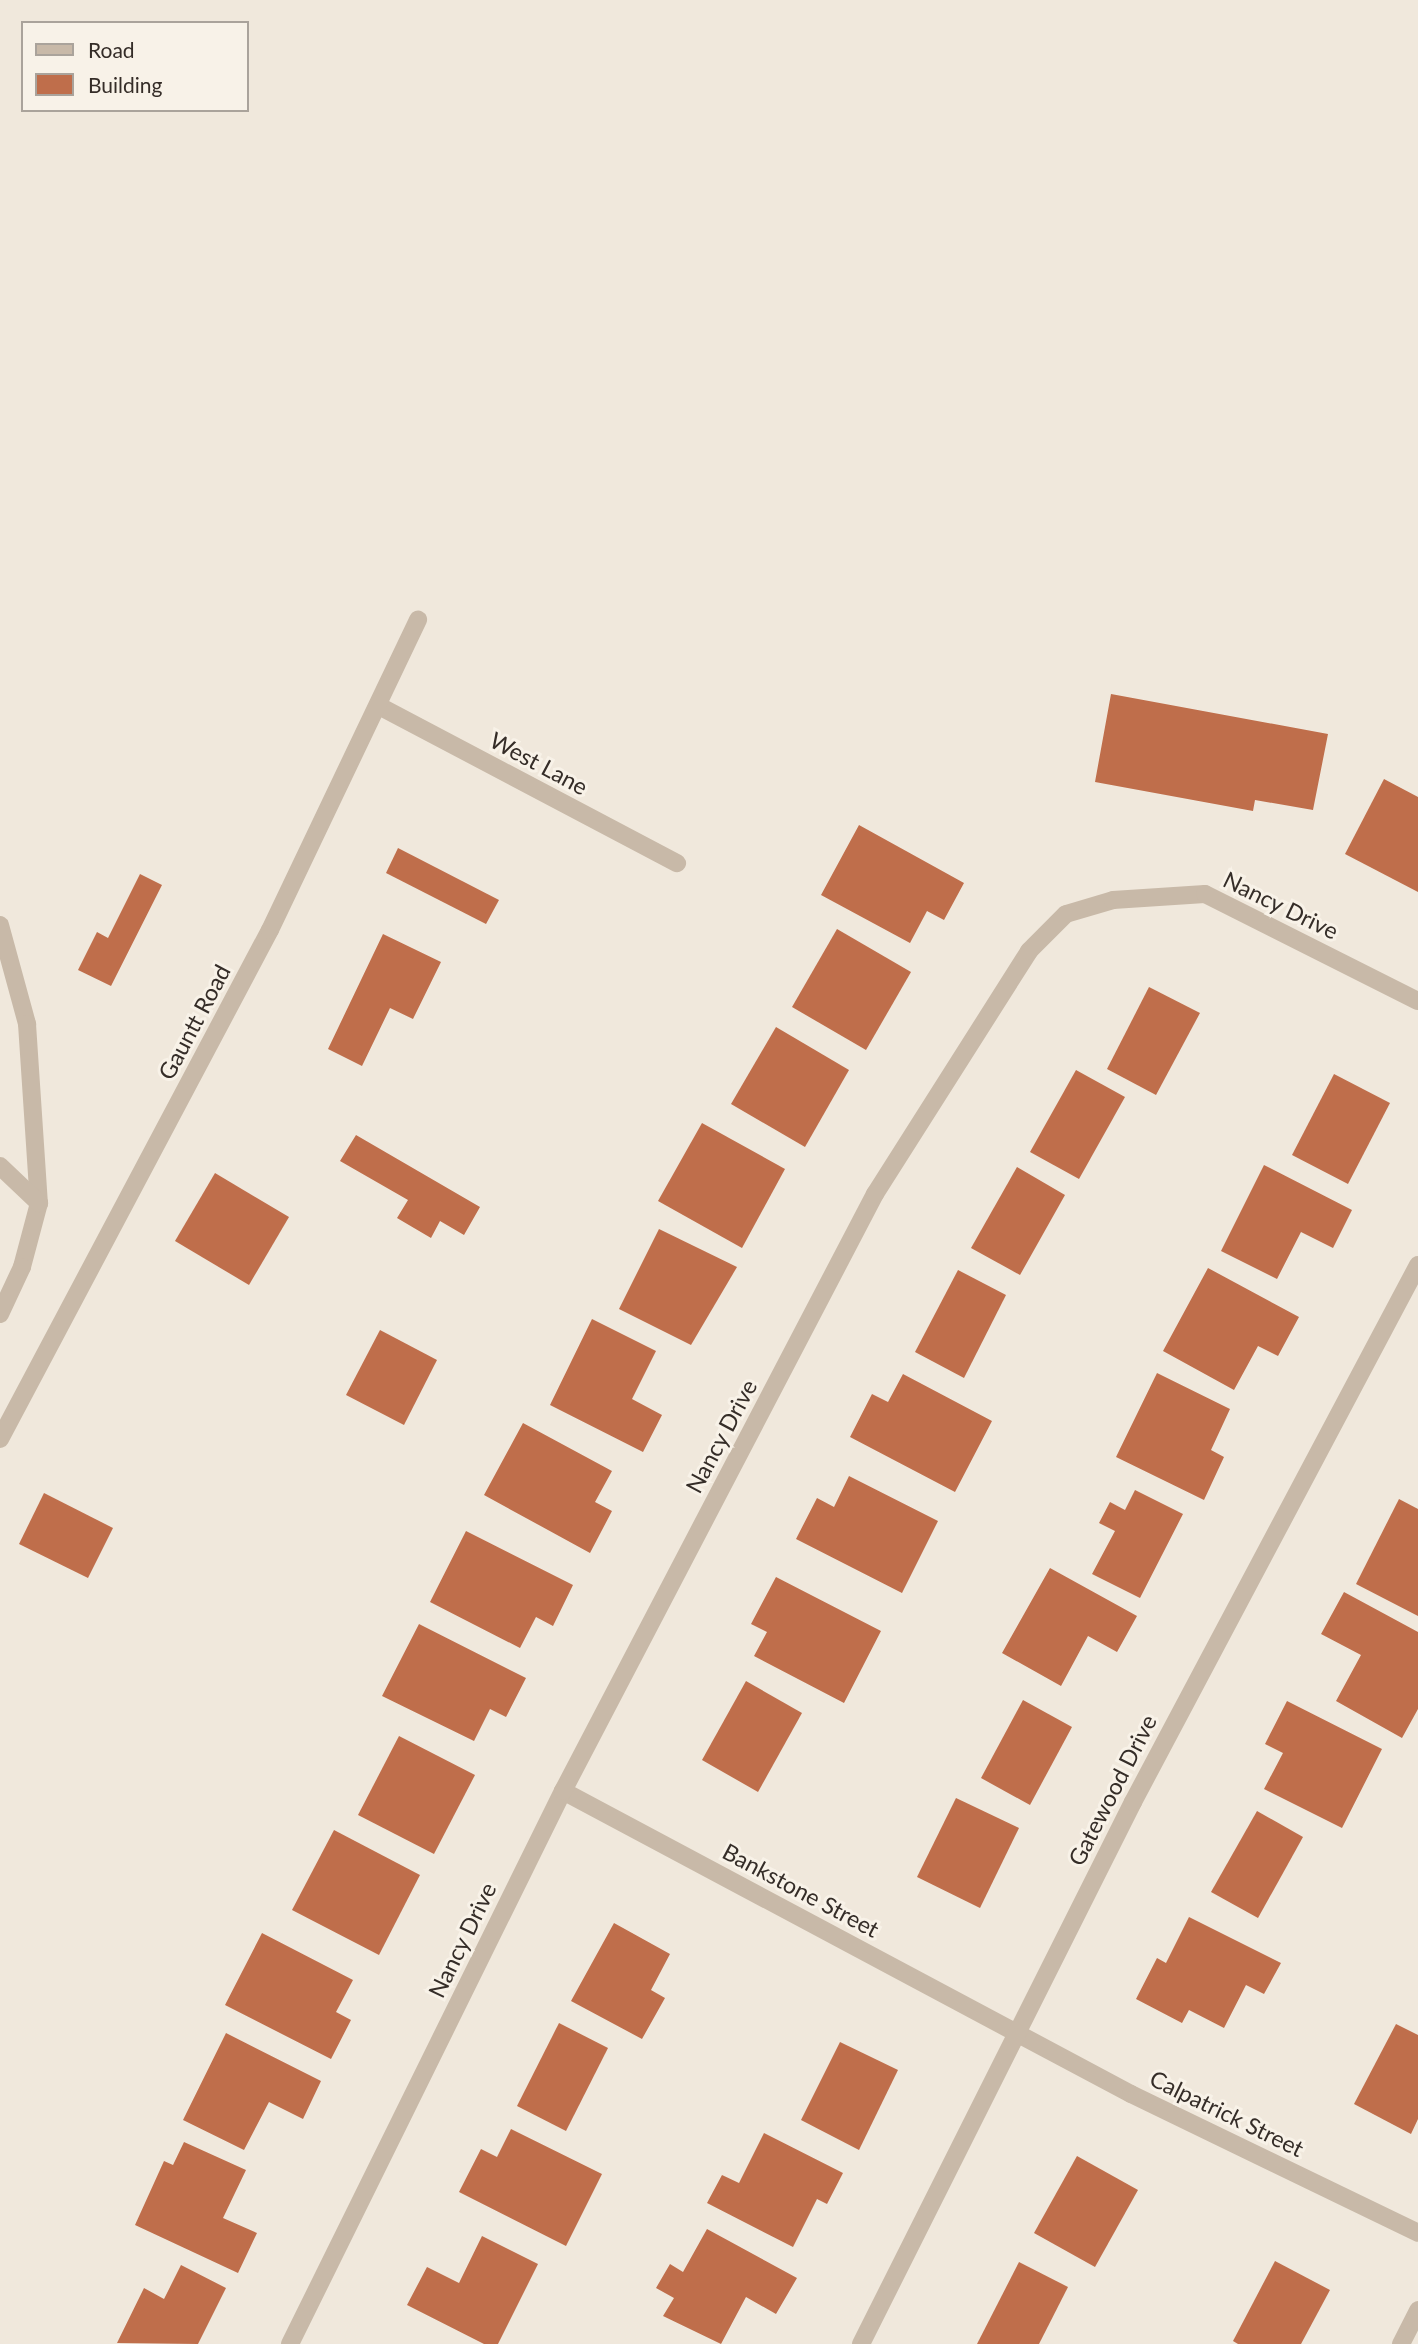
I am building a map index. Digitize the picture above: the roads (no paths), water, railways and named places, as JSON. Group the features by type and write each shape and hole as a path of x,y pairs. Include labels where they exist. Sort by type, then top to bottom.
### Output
{"street":[{"name":"Gauntt Road","path":"0,1439 270,930 418,620"},
{"name":"West Lane","path":"379,706 677,863"},
{"name":"Nancy Drive","path":"290,2344 563,1791 875,1194 1029,951 1066,914 1113,900 1205,894 1418,1001"},
{"path":"0,925 27,1024 39,1203 22,1267 0,1314"},
{"path":"0,1166 39,1203"},
{"name":"Gatewood Drive","path":"861,2344 1017,2033 1418,1265"},
{"name":"Bankstone Street","path":"563,1791 1017,2033"},
{"name":"Calpatrick Street","path":"1017,2033 1418,2233"},
{"path":"1402,2344 1418,2310"}]}
